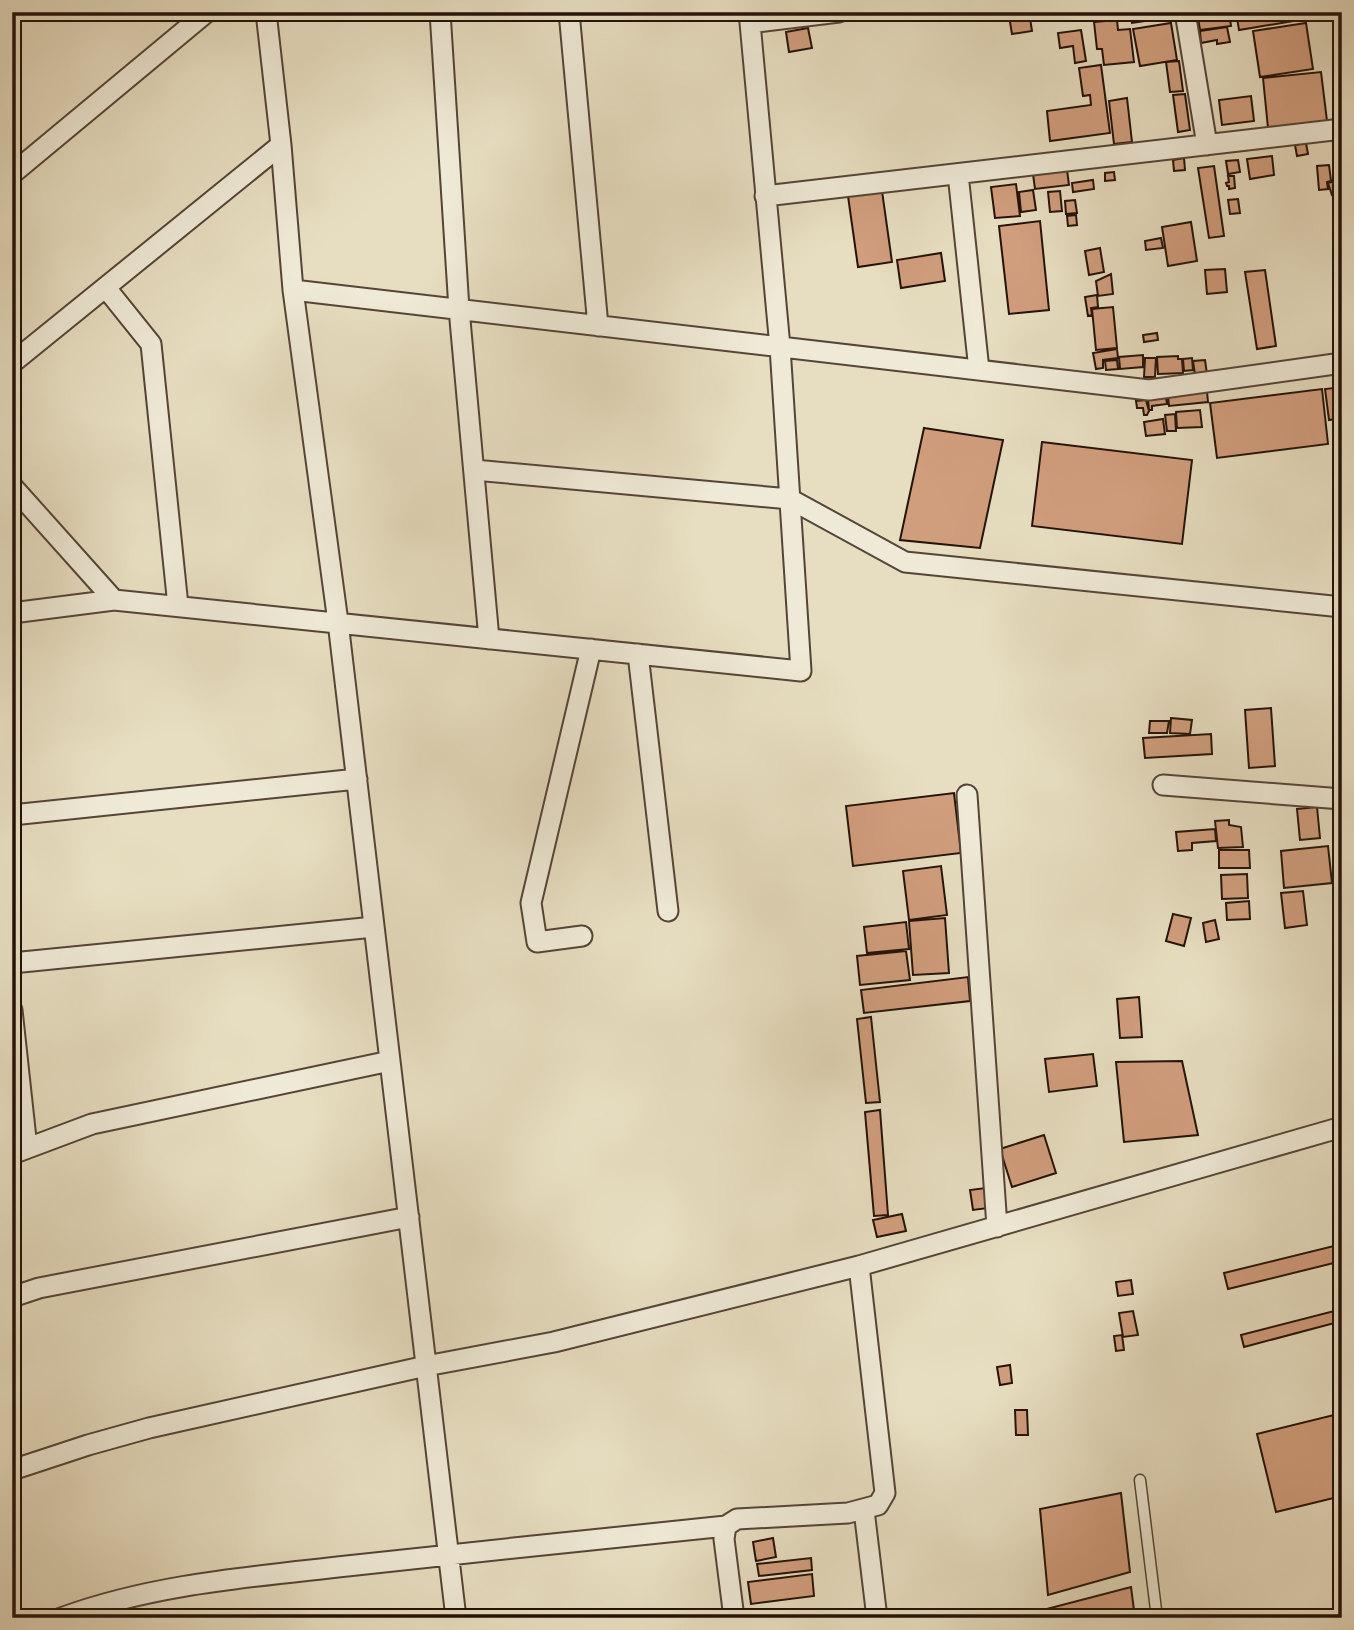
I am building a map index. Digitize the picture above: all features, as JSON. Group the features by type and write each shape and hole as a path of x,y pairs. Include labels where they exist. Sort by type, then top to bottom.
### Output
{"street":[{"path":"12,174 206,12"},
{"path":"266,12 293,290 338,622 456,1618"},
{"path":"440,12 459,310 489,639"},
{"path":"569,12 598,326"},
{"path":"12,613 114,600 801,671 780,347 750,18 839,12"},
{"path":"1185,12 1207,145"},
{"path":"765,196 1342,129"},
{"path":"12,363 281,145"},
{"path":"958,174 979,370"},
{"path":"106,288 151,344 178,606"},
{"path":"293,290 1149,390 1342,363"},
{"path":"474,470 790,499 905,562 1342,607"},
{"path":"12,486 114,600"},
{"path":"582,936 537,942 531,903 591,649"},
{"path":"638,654 668,911"},
{"path":"12,815 357,779"},
{"path":"1163,785 1342,799"},
{"path":"967,796 997,1227"},
{"path":"12,962 374,927"},
{"path":"12,1010 20,1151 92,1124 390,1061"},
{"path":"12,1470 149,1428 426,1366 554,1342 859,1266 1342,1126"},
{"path":"12,1297 38,1288 409,1217"},
{"path":"61,1618 84,1609 170,1587 726,1527 737,1519 848,1513 878,1505 885,1493 859,1266"},
{"path":"864,1510 877,1618"},
{"path":"726,1527 724,1539 734,1618"}],"lane":[{"path":"1140,1480 1157,1618"}],"building":[{"path":"1029,12 1032,31 1012,34 1009,16"},
{"path":"1126,12 1167,12 1167,18 1132,23 1130,13"},
{"path":"1197,12 1229,12 1231,26 1200,30"},
{"path":"1236,12 1311,12 1312,18 1239,30"},
{"path":"1117,20 1118,30 1130,29 1134,62 1104,65 1102,49 1097,49 1094,22"},
{"path":"1171,23 1177,60 1140,66 1133,29"},
{"path":"1306,23 1313,69 1260,77 1253,31"},
{"path":"1227,27 1230,42 1217,44 1217,40 1201,43 1200,31"},
{"path":"808,28 812,48 789,52 786,32"},
{"path":"1081,30 1086,61 1075,63 1073,46 1060,48 1058,33"},
{"path":"1179,61 1183,91 1170,92 1166,62"},
{"path":"1101,65 1110,133 1050,141 1047,111 1091,105 1090,95 1083,96 1079,68"},
{"path":"1321,72 1327,121 1268,128 1263,78"},
{"path":"1185,94 1190,130 1178,132 1173,95"},
{"path":"1251,96 1254,121 1222,125 1219,100"},
{"path":"1127,98 1132,142 1114,144 1109,101"},
{"path":"1306,143 1308,154 1297,156 1295,145"},
{"path":"1272,156 1274,175 1250,179 1247,159"},
{"path":"1184,158 1185,170 1174,171 1173,160"},
{"path":"1238,160 1240,172 1228,174 1226,161"},
{"path":"1329,165 1331,181 1327,182 1328,189 1319,190 1317,166"},
{"path":"1214,166 1224,236 1209,238 1198,168"},
{"path":"1067,170 1069,185 1035,189 1033,174"},
{"path":"1114,172 1115,180 1105,181 1105,173"},
{"path":"1228,176 1234,176 1235,188 1229,189 1227,186"},
{"path":"1342,179 1342,192 1332,195 1328,183"},
{"path":"1093,180 1094,189 1073,192 1072,183"},
{"path":"1016,184 1020,216 995,218 991,187"},
{"path":"1033,190 1036,210 1021,212 1019,192"},
{"path":"882,191 892,262 858,267 848,196"},
{"path":"1060,191 1062,211 1050,212 1048,192"},
{"path":"1238,199 1240,213 1230,214 1228,200"},
{"path":"1075,200 1077,213 1066,214 1065,201"},
{"path":"1076,215 1077,225 1068,226 1067,216"},
{"path":"1040,221 1049,310 1009,314 999,226"},
{"path":"1191,222 1197,261 1168,266 1162,227"},
{"path":"1161,238 1163,248 1146,250 1145,241"},
{"path":"1100,248 1104,272 1089,275 1085,251"},
{"path":"941,253 945,281 901,288 897,260"},
{"path":"1225,269 1227,292 1207,294 1205,270"},
{"path":"1265,270 1276,346 1257,349 1245,272"},
{"path":"1111,274 1113,294 1098,296 1096,281"},
{"path":"1097,295 1098,307 1091,308 1092,315 1088,316 1085,297"},
{"path":"1113,307 1117,348 1096,350 1092,309"},
{"path":"1157,333 1158,340 1144,342 1143,335"},
{"path":"1117,349 1118,358 1103,360 1103,368 1096,369 1093,353"},
{"path":"1143,355 1143,367 1120,369 1119,357"},
{"path":"1178,356 1178,359 1182,359 1183,373 1158,374 1157,357"},
{"path":"1145,358 1156,358 1155,377 1144,377"},
{"path":"1192,358 1193,370 1184,371 1183,359"},
{"path":"1117,360 1118,369 1106,370 1105,361"},
{"path":"1205,360 1207,374 1195,375 1193,361"},
{"path":"1342,387 1342,418 1329,420 1325,389"},
{"path":"1322,389 1328,444 1217,458 1210,403"},
{"path":"1207,391 1208,402 1169,406 1168,396"},
{"path":"1166,397 1167,404 1152,406 1152,410 1149,410 1148,399"},
{"path":"1146,400 1149,411 1144,415 1143,408 1137,408 1136,401"},
{"path":"1200,410 1202,427 1177,428 1176,412"},
{"path":"1175,414 1176,431 1167,431 1165,415"},
{"path":"1163,419 1165,434 1146,436 1144,422"},
{"path":"924,428 1003,440 980,548 900,540"},
{"path":"1042,442 1192,460 1182,544 1032,526"},
{"path":"1271,708 1275,766 1249,768 1245,710"},
{"path":"1171,718 1192,720 1190,734 1170,733"},
{"path":"1150,721 1169,721 1167,733 1149,733"},
{"path":"1211,734 1212,754 1145,758 1143,738"},
{"path":"954,793 961,853 853,866 846,806"},
{"path":"1317,807 1320,838 1300,840 1297,809"},
{"path":"1229,820 1229,825 1241,827 1243,847 1218,848 1215,821"},
{"path":"1215,829 1216,841 1192,843 1192,850 1178,851 1176,832"},
{"path":"1328,846 1332,883 1284,888 1281,851"},
{"path":"1219,850 1249,850 1250,868 1219,868"},
{"path":"941,866 947,915 909,920 903,871"},
{"path":"1336,870 1342,870 1342,904 1338,904"},
{"path":"1247,874 1248,898 1222,899 1221,875"},
{"path":"1303,891 1307,925 1285,928 1281,893"},
{"path":"1249,901 1250,919 1227,920 1226,903"},
{"path":"1173,914 1191,918 1184,946 1166,941"},
{"path":"945,918 949,973 913,975 909,921"},
{"path":"1215,920 1219,939 1206,942 1203,923"},
{"path":"906,922 909,949 867,953 864,927"},
{"path":"906,951 910,980 860,985 857,956"},
{"path":"968,977 970,1001 864,1013 861,990"},
{"path":"1139,997 1142,1037 1120,1038 1117,999"},
{"path":"871,1017 880,1102 866,1103 857,1019"},
{"path":"1093,1054 1097,1086 1049,1092 1045,1059"},
{"path":"1182,1061 1198,1135 1124,1142 1116,1062"},
{"path":"880,1110 888,1215 874,1216 865,1112"},
{"path":"1044,1135 1056,1173 1012,1187 1000,1149"},
{"path":"993,1187 996,1207 973,1210 970,1190"},
{"path":"902,1214 906,1231 877,1237 873,1220"},
{"path":"1342,1244 1342,1261 1228,1289 1224,1273"},
{"path":"1131,1280 1133,1294 1118,1296 1116,1282"},
{"path":"1342,1309 1342,1321 1244,1347 1241,1335"},
{"path":"1133,1311 1138,1335 1123,1337 1119,1313"},
{"path":"1122,1335 1124,1350 1116,1351 1114,1336"},
{"path":"1010,1365 1012,1383 1000,1385 997,1367"},
{"path":"1015,1410 1027,1410 1028,1435 1016,1435"},
{"path":"1342,1413 1342,1496 1276,1512 1257,1434"},
{"path":"1121,1493 1130,1572 1048,1595 1040,1509"},
{"path":"773,1538 776,1557 756,1561 753,1542"},
{"path":"811,1558 812,1570 759,1576 757,1564"},
{"path":"1342,1563 1342,1598 1337,1564"},
{"path":"812,1574 814,1596 751,1604 748,1582"},
{"path":"1131,1587 1135,1618 1040,1618 1039,1611"}]}
